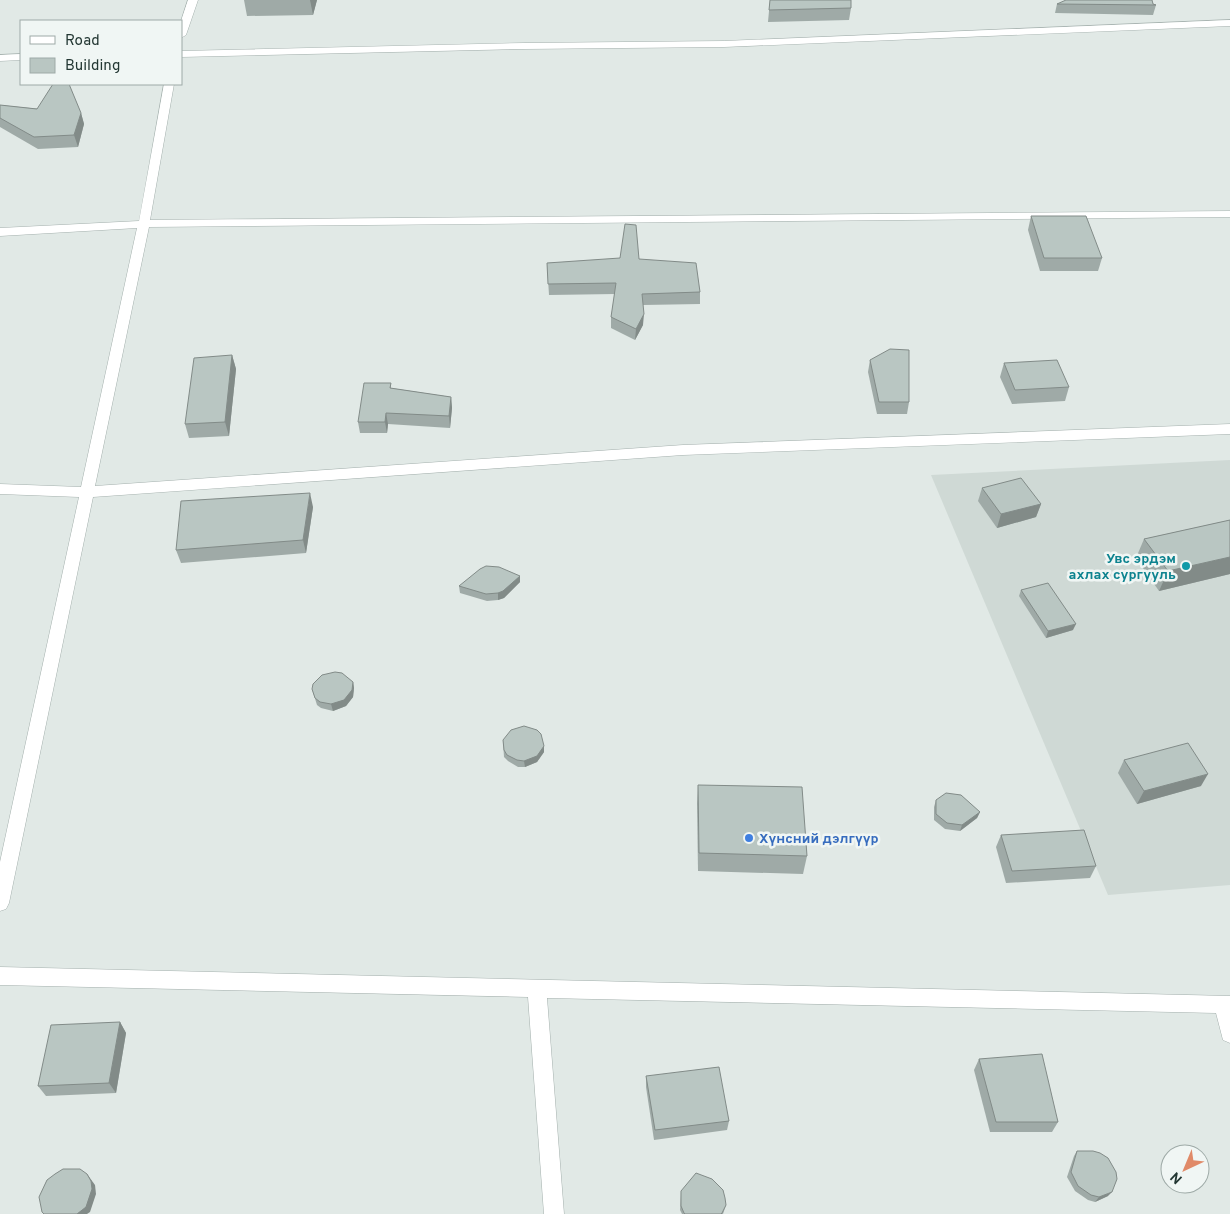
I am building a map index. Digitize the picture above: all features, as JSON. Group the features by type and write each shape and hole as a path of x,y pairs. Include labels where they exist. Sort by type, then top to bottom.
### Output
{"street":[{"path":"182,32 193,0"},
{"path":"182,54 514,46 724,44 1230,23"},
{"path":"0,58 20,57"},
{"path":"0,903 144,224 169,85"},
{"path":"0,232 144,224 1230,214"},
{"path":"0,489 88,492 682,450 1230,429"},
{"path":"0,976 1227,1006 1230,1034"},
{"path":"537,989 554,1214"}],"shaded area":[{"path":"1230,460 1230,885 1108,895 931,475"}],"building":[{"path":"770,0 851,0 851,8 769,10"},
{"path":"1066,0 1152,0 1153,4 1156,5 1057,4"},
{"path":"52,85 69,85 81,113 74,135 34,137 0,118 0,105 37,109"},
{"path":"1031,216 1086,216 1102,258 1044,258"},
{"path":"625,224 636,225 639,259 696,263 700,292 642,294 644,314 636,329 611,317 616,283 548,284 547,263 620,258"},
{"path":"890,349 909,350 909,402 879,402 870,360"},
{"path":"232,355 225,422 185,424 194,358"},
{"path":"1057,360 1069,387 1015,390 1004,363"},
{"path":"364,383 391,383 390,388 451,397 449,416 386,413 385,422 358,422"},
{"path":"1021,478 1041,504 1001,514 982,488"},
{"path":"310,493 303,540 176,550 181,501"},
{"path":"1230,520 1230,557 1168,571 1144,539"},
{"path":"486,566 499,567 520,576 498,593 486,594 459,586"},
{"path":"1048,583 1076,624 1048,631 1021,590"},
{"path":"335,672 342,673 353,682 352,690 344,700 331,704 320,702 315,698 312,689 313,684 322,675"},
{"path":"524,726 537,730 541,734 544,746 537,756 524,761 507,755 504,750 503,740 511,730"},
{"path":"1188,743 1208,774 1144,791 1124,760"},
{"name":"Хүнсний дэлгүүр","path":"698,785 802,787 807,856 699,853"},
{"path":"946,793 961,795 980,812 962,825 947,823 936,814 936,800"},
{"path":"1084,830 1096,866 1012,871 1001,835"},
{"path":"120,1022 109,1083 38,1086 51,1025"},
{"path":"1042,1054 1058,1122 996,1122 979,1059"},
{"path":"719,1067 729,1121 655,1130 646,1076"},
{"path":"1077,1151 1093,1151 1108,1158 1116,1172 1117,1179 1112,1192 1099,1197 1091,1195 1078,1186 1071,1172"},
{"path":"63,1169 80,1169 87,1174 91,1181 92,1189 86,1207 77,1214 44,1214 39,1197 47,1180"},
{"path":"696,1173 712,1179 723,1190 726,1205 721,1214 684,1213 681,1206 681,1191"}],"place":[{"name":"Увс эрдэм ахлах сургууль","path":"1186,566"},
{"name":"Хүнсний дэлгүүр","path":"749,838"}]}
